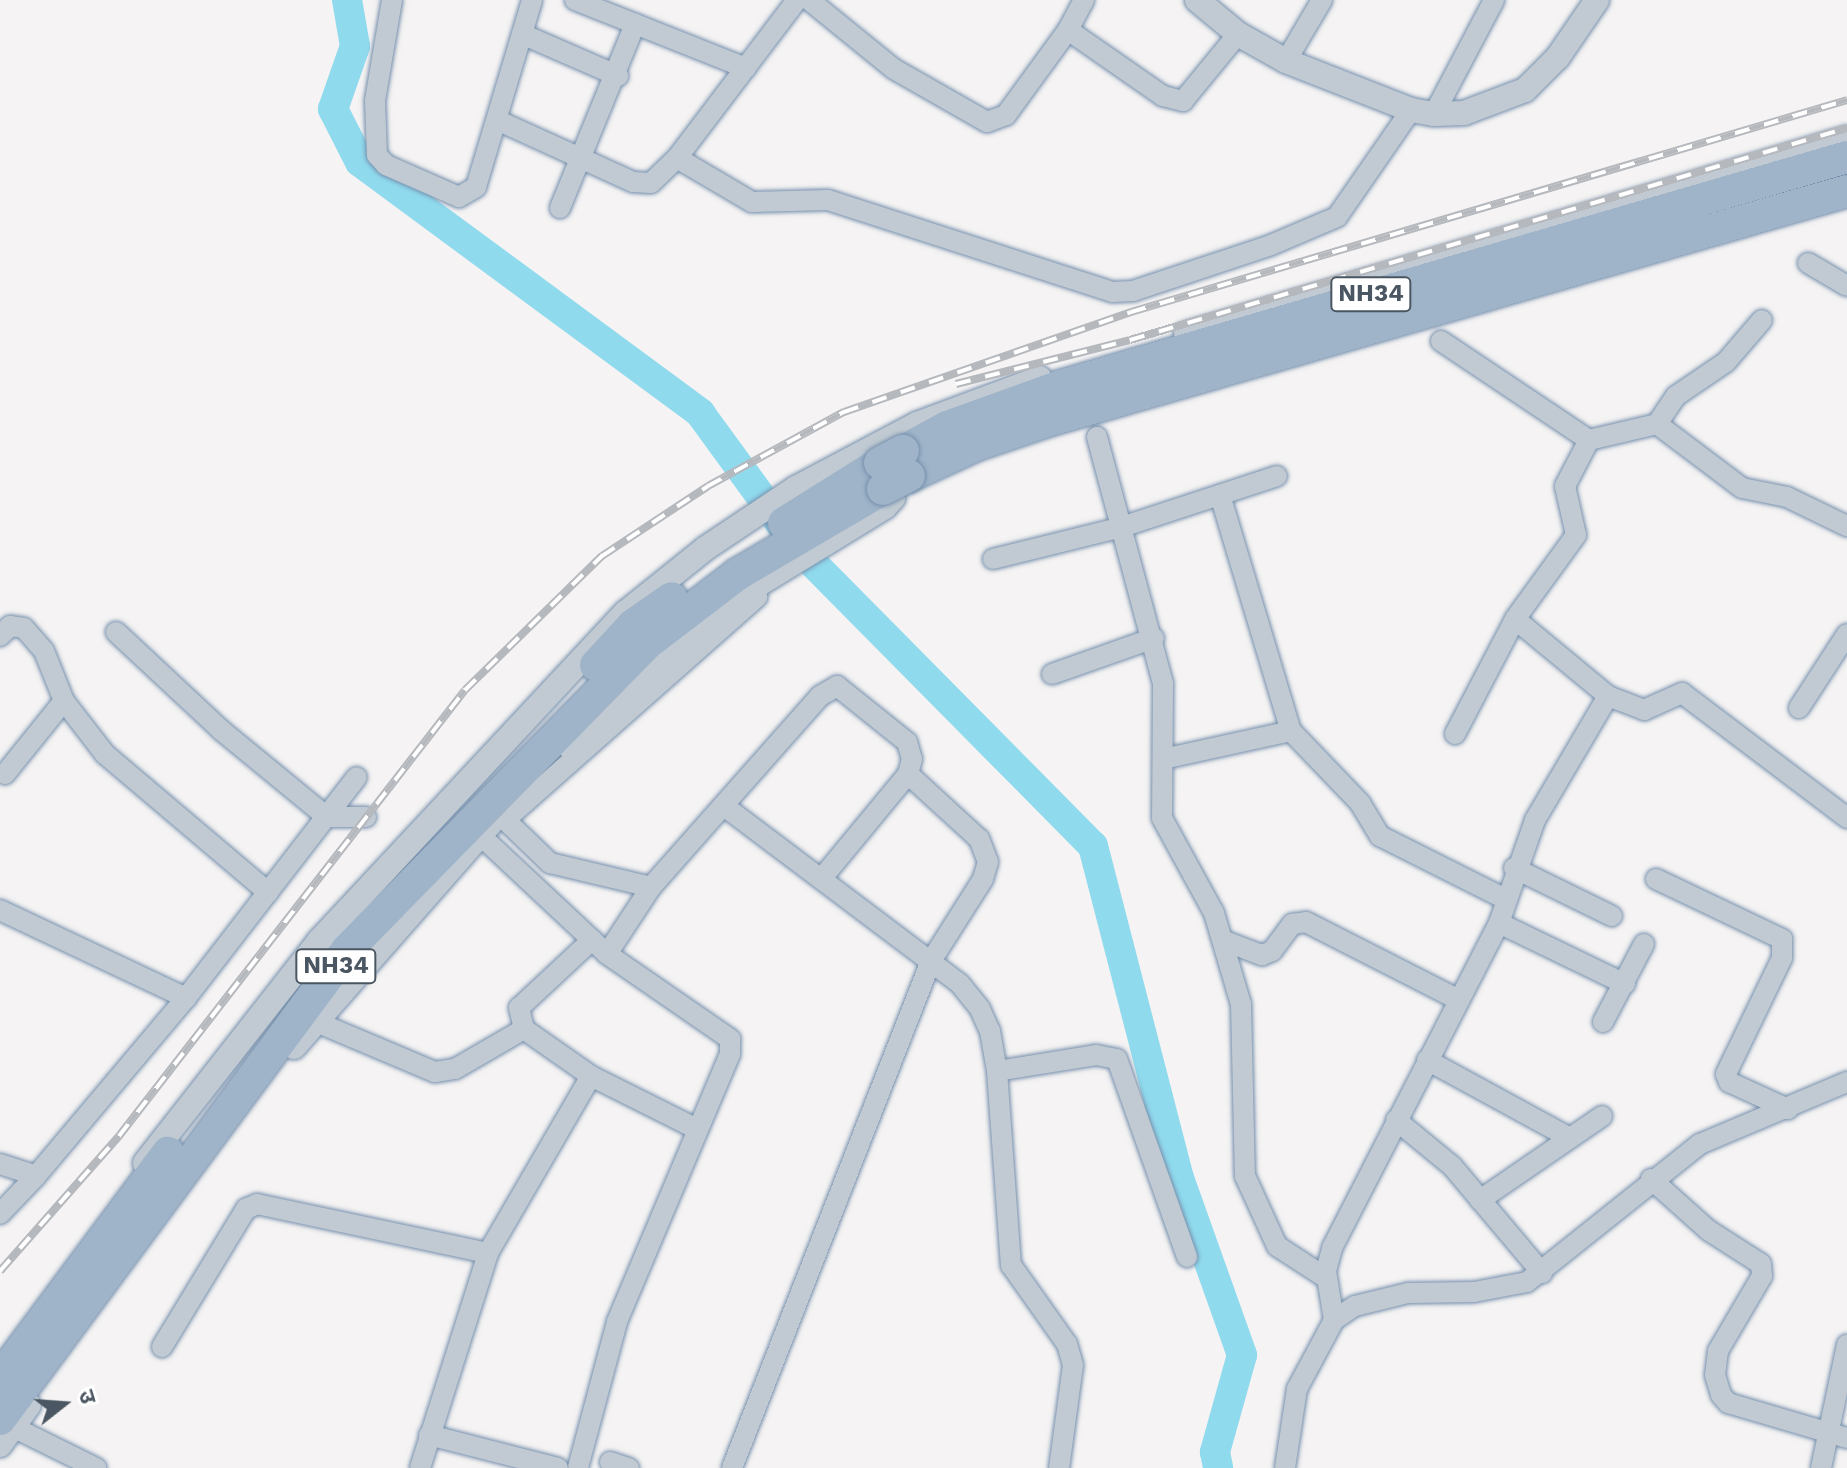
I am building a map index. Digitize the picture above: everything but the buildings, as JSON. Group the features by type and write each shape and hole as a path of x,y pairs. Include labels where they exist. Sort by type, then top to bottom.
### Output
{"highway":[{"name":"NH34","path":"4,1427 348,949 649,642 744,579 822,511 947,427 1058,387 1847,157"},
{"name":"NH34","path":"892,464 1847,191"},
{"name":"NH34","path":"0,1378 339,931 633,625 744,579"}],"street":[{"path":"392,0 375,101 377,155 386,165 459,197 476,187 499,121 532,0"},
{"path":"575,0 746,68"},
{"path":"499,121 642,185 651,183 677,158 797,0"},
{"path":"809,0 894,69 987,122 1006,115 1068,30 1084,0"},
{"path":"1286,61 1322,0"},
{"path":"677,158 752,202 828,200 1113,292 1133,291 1271,245 1337,217 1422,112 1494,0"},
{"path":"1202,2 1238,34 1286,61 1422,112 1464,113 1525,90 1558,57 1597,0"},
{"path":"560,208 618,76 635,24"},
{"path":"1068,30 1163,96 1183,101 1238,34"},
{"path":"522,34 618,76"},
{"path":"822,511 995,392 1847,138"},
{"path":"1808,263 1847,286"},
{"path":"1441,341 1589,440 1657,424 1676,396 1726,362 1762,320"},
{"path":"1657,424 1742,488 1787,497 1847,526"},
{"path":"1097,437 1154,638 1163,683 1162,818 1225,941 1241,1004 1245,1176 1277,1246 1326,1278"},
{"path":"1455,734 1515,619 1576,535 1565,486 1589,440"},
{"path":"0,1357 168,1130 319,941 625,613 745,523 893,498 895,475 892,464"},
{"path":"993,559 1122,527 1277,476"},
{"path":"1220,495 1291,731 1360,803 1380,836 1507,900"},
{"path":"96,1468 4,1427 314,1021 481,836 662,653 744,579"},
{"path":"1515,619 1608,696 1644,710 1682,693 1847,818"},
{"path":"0,636 17,626 39,642 64,701 105,754 136,784 268,892"},
{"path":"116,632 221,730 327,817 366,817"},
{"path":"1799,708 1847,634"},
{"path":"1052,674 1154,638"},
{"path":"697,1129 591,1076 524,1029 519,1008 600,947 820,696 837,686 907,742 912,759 908,774 821,879"},
{"path":"1334,1320 1326,1278 1332,1248 1457,999 1499,923 1514,868 1535,820 1608,696"},
{"path":"5,774 64,701"},
{"path":"1163,759 1291,731"},
{"path":"732,1468 931,961 983,879 988,862 979,839 908,774"},
{"path":"0,1214 36,1176 186,998 357,777"},
{"path":"724,806 931,961 980,1009 990,1031 997,1071 1011,1265 1067,1344 1073,1365 1059,1468"},
{"path":"502,817 550,863 651,887"},
{"path":"481,836 600,947 730,1039 730,1054 617,1322 578,1468"},
{"path":"1514,868 1612,916"},
{"path":"1656,879 1782,939 1782,958 1726,1074 1729,1082 1788,1109"},
{"path":"0,910 186,998"},
{"path":"1225,941 1262,955 1272,951 1292,924 1306,922 1457,999"},
{"path":"1499,923 1625,984"},
{"path":"1603,1022 1644,944"},
{"path":"314,1021 435,1072 455,1069 524,1029"},
{"path":"997,1071 1096,1055 1117,1059 1187,1257"},
{"path":"1427,1060 1570,1138"},
{"path":"420,1468 488,1253 591,1076"},
{"path":"1285,1468 1297,1389 1334,1320 1355,1306 1408,1293 1492,1290 1542,1273 1651,1179 1700,1144 1847,1082"},
{"path":"1480,1200 1602,1116"},
{"path":"1396,1120 1452,1166 1542,1273"},
{"path":"0,1164 36,1176"},
{"path":"1651,1179 1708,1230 1761,1264 1762,1276 1718,1351 1715,1375 1721,1395 1728,1403 1838,1436"},
{"path":"162,1347 246,1209 257,1204 488,1253"},
{"path":"1821,1468 1838,1436 1847,1345"},
{"path":"429,1435 558,1468"}],"waterway":[{"path":"347,0 355,46 333,109 360,162 700,413 800,550 1093,846 1179,1178 1242,1355 1215,1452 1218,1468"}],"railway":[{"path":"0,1271 119,1136 465,690 602,556 708,486 844,412 1131,312 1847,100"},
{"path":"956,384 1130,340 1847,128"}]}
